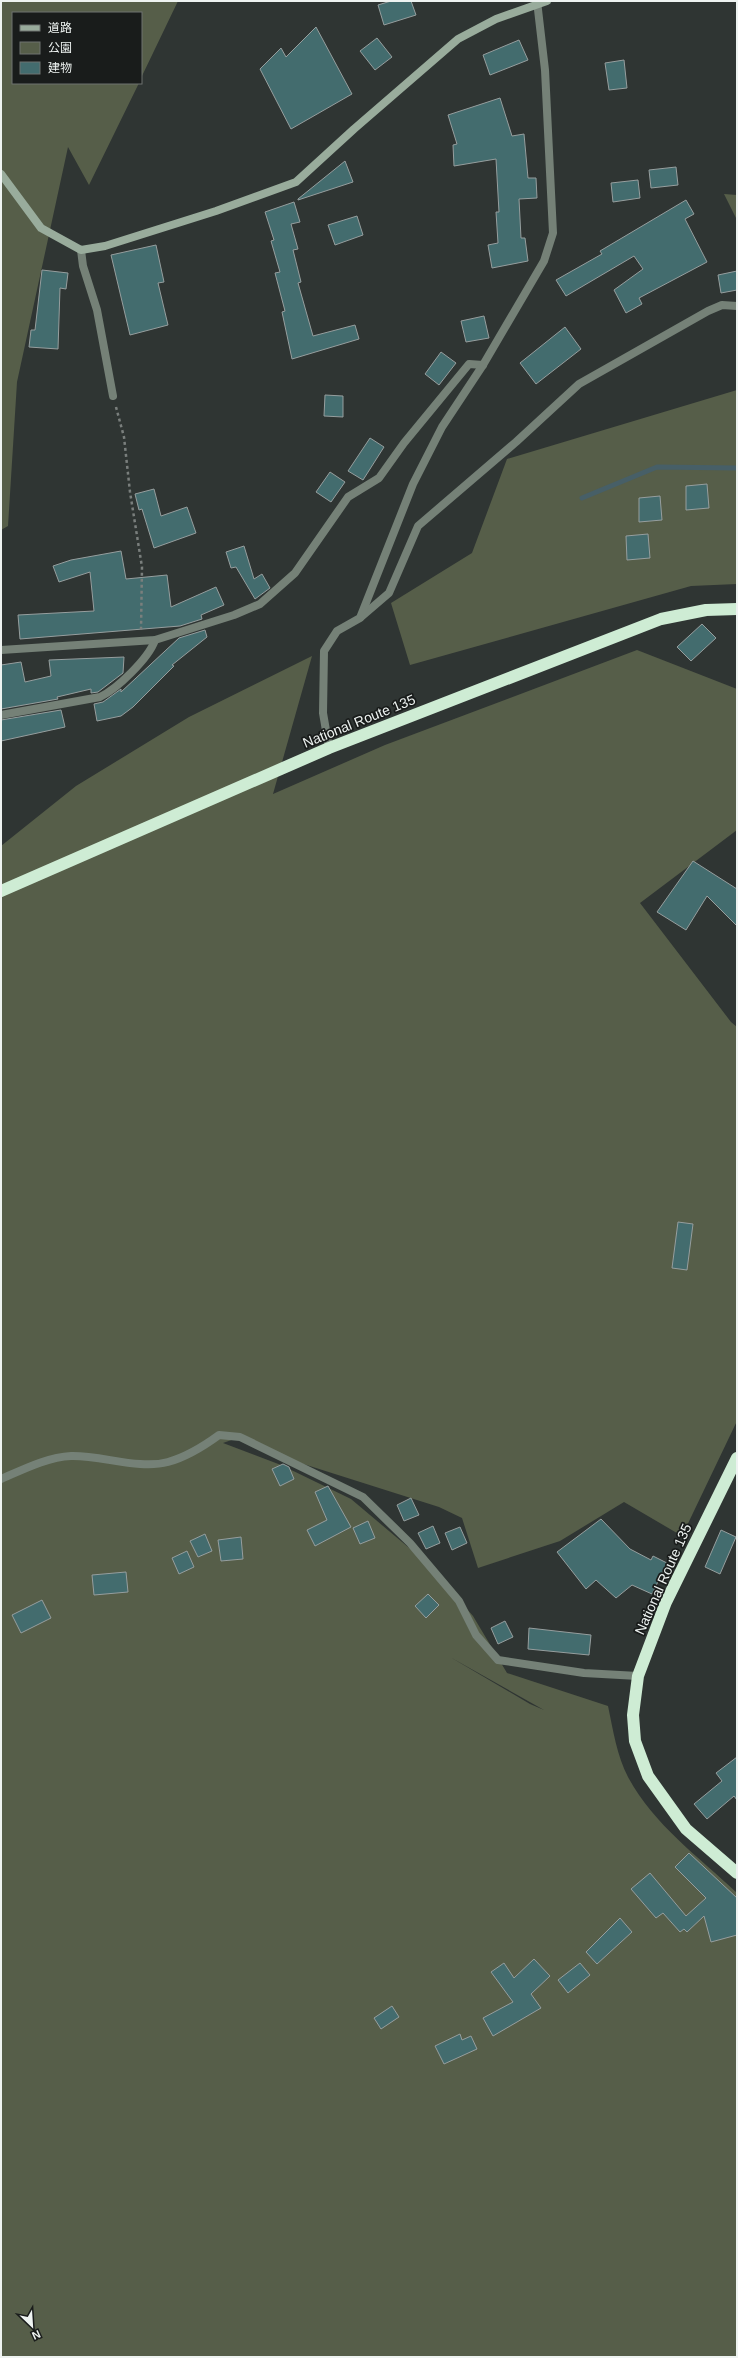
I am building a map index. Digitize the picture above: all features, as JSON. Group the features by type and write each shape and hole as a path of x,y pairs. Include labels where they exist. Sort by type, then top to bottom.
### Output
{"highway":[{"name":"National Route 135","path":"1,891 329,748 661,619 706,610 737,609"},
{"name":"National Route 135","path":"737,1458 666,1602 638,1676 633,1715 635,1741 648,1776 686,1829 737,1873"}],"street":[{"path":"1,174 41,228 81,250 105,246 216,211 296,182 458,39 496,19 546,1"},
{"path":"360,618 413,484 442,427 482,365 544,261 553,233 545,70 538,3"},
{"path":"81,250 83,266 97,310 113,396"},
{"path":"329,748 323,713 324,651 337,631 360,618 389,594 418,526 516,442 579,384 722,304 737,306"},
{"path":"1,650 155,640 234,615 260,604 295,573 348,497 379,478 404,443 469,364 482,365"},
{"path":"1,715 100,697 110,692 152,650 155,640"},
{"path":"1,1479 35,1464 70,1456 143,1463 168,1462 201,1448 219,1435 240,1437 363,1497 410,1543 459,1601 476,1635 498,1660 584,1673 638,1676"}],"path":[{"path":"113,396 124,437 130,492 142,567 141,640"}],"green space":[{"path":"1,1 178,1 142,76 142,12 12,12 12,84 139,84 89,185 68,147 17,382 8,526 1,530"},
{"path":"724,194 737,195 737,220"},
{"path":"737,390 737,584 691,586 410,665 391,603 472,553 507,459"},
{"path":"637,650 737,689 737,830 640,903 731,1022 737,1027 737,1421 682,1536 624,1502 560,1541 478,1568 462,1518 439,1507 275,1455 240,1437 223,1443 281,1465 351,1499 427,1563 473,1616 507,1673 608,1706 616,1743 624,1769 638,1794 663,1825 737,1893 737,2357 1,2357 1,846 76,786 189,717 312,656 273,794 385,745","holes":["450,1657 544,1710 530,1704"]}],"building":[{"path":"391,1 411,1 416,15 384,25 378,5"},
{"path":"316,27 352,94 291,129 260,69 281,48 286,57"},
{"path":"377,38 392,57 375,70 360,51"},
{"path":"519,40 528,60 490,75 483,55"},
{"path":"624,60 627,88 609,90 605,63"},
{"path":"500,98 512,136 524,134 528,178 536,178 537,198 519,199 521,238 525,238 528,261 492,268 488,245 498,243 496,212 499,212 496,159 454,166 453,145 457,144 448,115"},
{"path":"345,161 353,182 298,200 298,199"},
{"path":"676,167 678,185 651,188 649,170"},
{"path":"638,180 640,198 613,202 611,183"},
{"path":"686,200 694,214 685,219 707,262 639,298 642,304 626,313 614,290 643,269 634,256 566,296 556,280 602,254 600,251"},
{"path":"294,202 300,222 291,224 298,249 293,250 301,282 298,283 313,336 355,325 359,339 292,359 282,312 285,311 275,273 280,272 271,241 274,240 265,212"},
{"path":"357,216 363,235 335,245 328,225"},
{"path":"156,245 164,282 158,283 168,325 130,335 111,255"},
{"path":"42,270 68,273 66,289 60,288 58,349 29,347 31,330 35,330"},
{"path":"737,271 737,290 721,293 718,275"},
{"path":"484,316 489,338 466,342 461,321"},
{"path":"565,327 581,349 536,384 520,363"},
{"path":"441,352 456,363 439,385 425,374"},
{"path":"325,395 343,396 343,417 324,416"},
{"path":"370,438 384,447 363,480 348,471"},
{"path":"330,472 345,482 331,502 316,492"},
{"path":"707,484 709,508 686,510 686,486"},
{"path":"154,489 161,516 187,507 196,533 154,548 142,509 139,510 135,494"},
{"path":"660,496 662,520 639,522 639,498"},
{"path":"648,534 650,558 627,560 626,536"},
{"path":"244,546 254,579 262,574 270,588 255,599 236,567 231,568 226,552"},
{"path":"121,551 126,579 167,575 171,607 216,587 224,605 201,615 202,619 180,626 20,639 18,615 94,611 90,572 59,582 53,566 71,560"},
{"path":"702,624 716,638 691,661 677,647"},
{"path":"205,630 207,637 172,665 174,666 133,707 121,716 97,721 94,704 103,702 121,689 121,692 179,638"},
{"path":"124,657 123,673 98,692 91,693 91,689 57,697 58,699 1,709 1,665 21,662 25,682 51,676 49,660"},
{"path":"61,710 65,727 1,741 1,720"},
{"path":"693,861 737,889 737,926 707,896 686,930 657,912"},
{"path":"678,1222 693,1224 687,1270 672,1268"},
{"path":"283,1464 289,1467 294,1479 280,1486 272,1469"},
{"path":"328,1486 351,1527 315,1546 307,1530 327,1520 315,1492"},
{"path":"411,1498 419,1515 404,1521 397,1505"},
{"path":"601,1519 630,1549 651,1560 653,1556 667,1563 652,1594 632,1585 616,1598 596,1580 586,1589 557,1552"},
{"path":"368,1521 375,1538 360,1544 353,1528"},
{"path":"433,1526 440,1543 426,1549 418,1533"},
{"path":"460,1527 467,1543 452,1550 445,1533"},
{"path":"721,1530 736,1537 720,1574 705,1567"},
{"path":"205,1534 212,1551 198,1557 190,1541"},
{"path":"241,1537 243,1559 221,1561 218,1540"},
{"path":"187,1551 194,1567 179,1574 172,1558"},
{"path":"126,1572 128,1592 94,1595 92,1575"},
{"path":"428,1594 439,1605 426,1618 415,1606"},
{"path":"42,1600 51,1618 21,1633 12,1615"},
{"path":"505,1621 513,1637 498,1644 491,1628"},
{"path":"529,1628 591,1635 589,1655 528,1649"},
{"path":"737,1757 737,1800 734,1796 707,1819 694,1804 722,1781 716,1773"},
{"path":"689,1853 737,1898 737,1935 711,1942 704,1916 687,1932 684,1929 680,1932 663,1913 656,1918 631,1889 650,1873 686,1916 706,1898 675,1867"},
{"path":"620,1918 632,1932 597,1964 586,1952"},
{"path":"534,1959 550,1976 531,1994 541,2008 493,2036 483,2018 513,2002 491,1972 504,1963 514,1978"},
{"path":"580,1963 590,1975 568,1993 558,1980"},
{"path":"392,2006 399,2017 381,2029 374,2018"},
{"path":"460,2034 462,2040 471,2036 477,2049 444,2064 435,2046"}],"waterway":[{"path":"582,498 657,467 737,468"}]}
